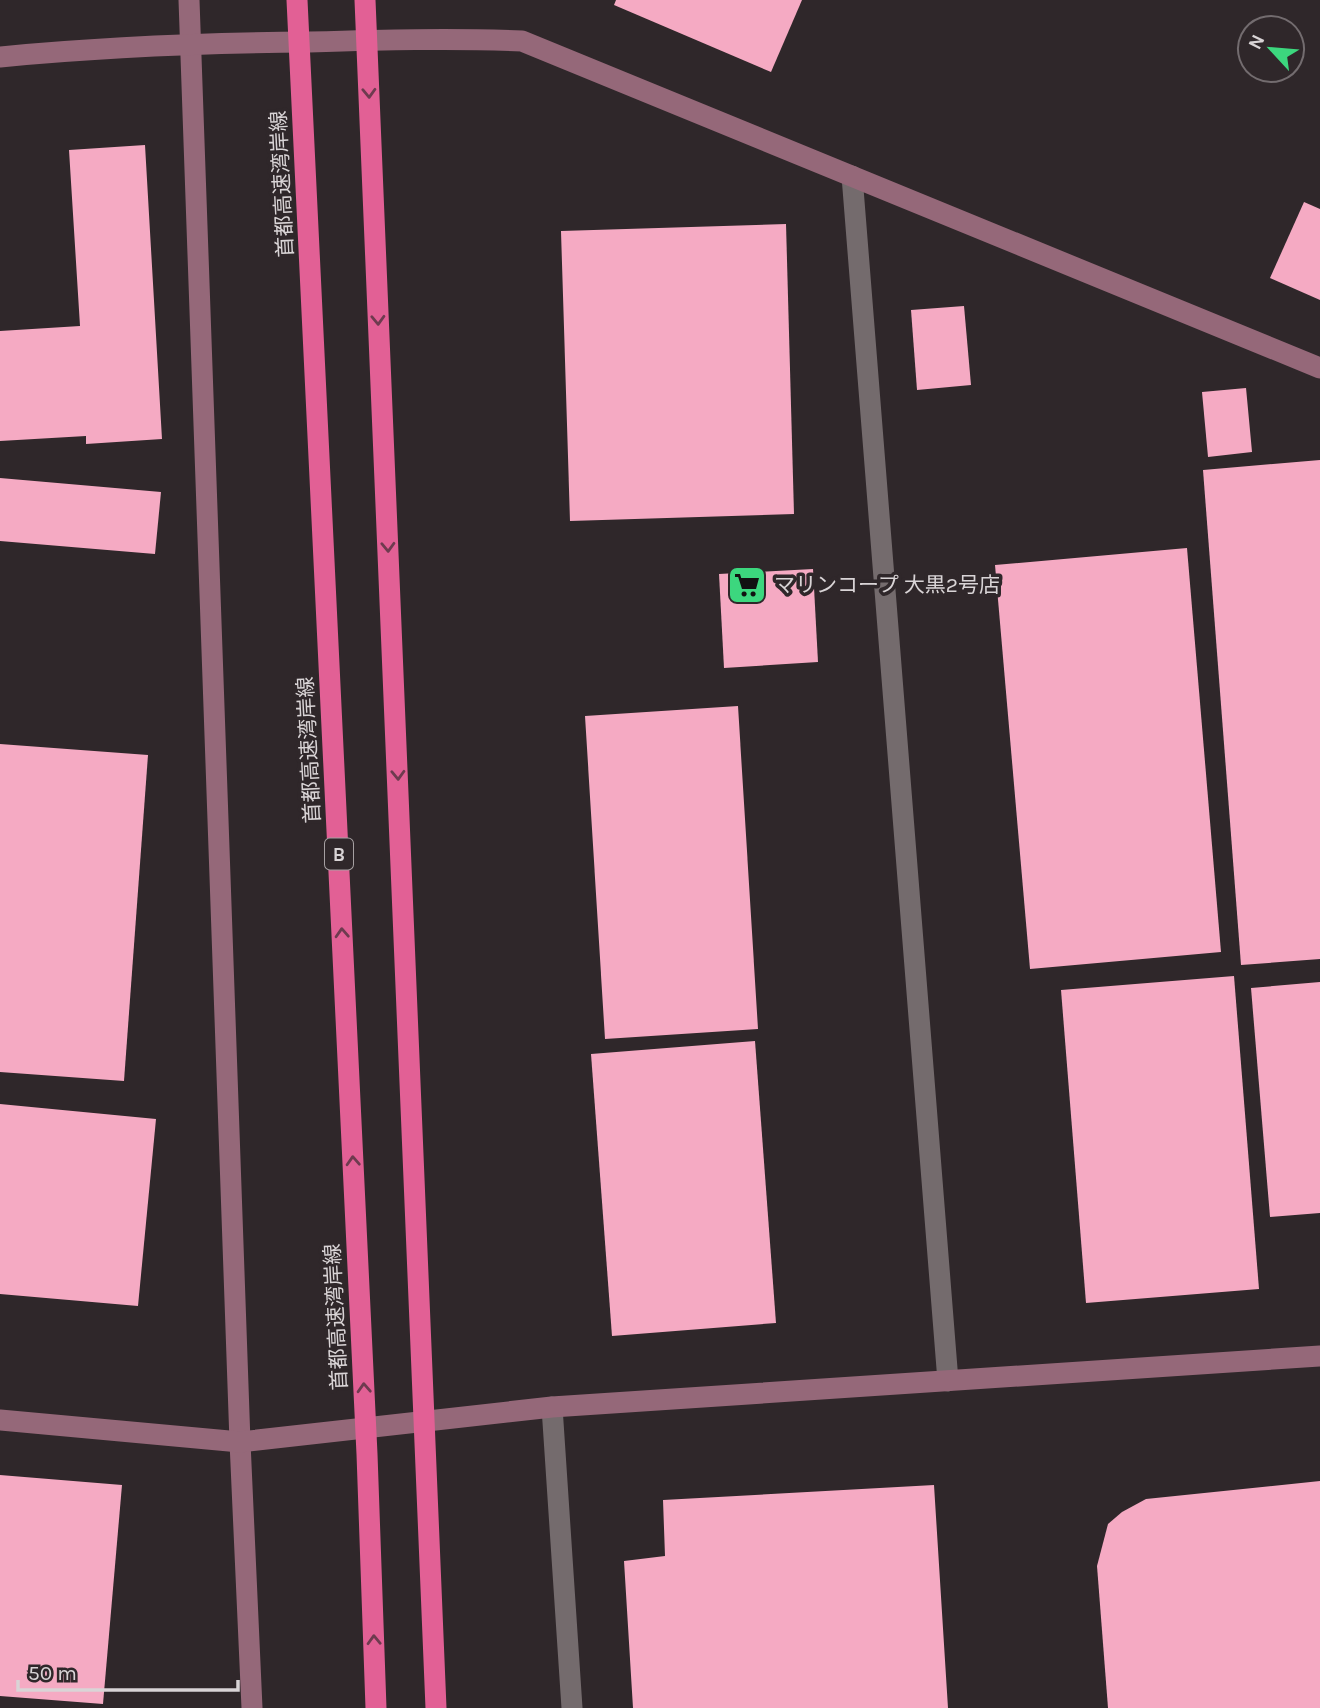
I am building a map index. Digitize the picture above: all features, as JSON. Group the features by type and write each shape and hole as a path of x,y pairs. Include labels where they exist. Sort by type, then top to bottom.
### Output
{"highway":[{"name":"首都高速湾岸線","path":"298,0 366,1426 376,1708"},
{"path":"365,0 436,1708"}],"street":[{"path":"189,0 240,1442 252,1708"},
{"path":"0,57 64,50 191,44 467,39 522,41 1320,368"},
{"path":"852,176 948,1381"},
{"path":"0,1420 240,1442 552,1407 1320,1356"},
{"path":"552,1407 572,1708"}],"building":[{"path":"616,0 802,0 771,72 614,5"},
{"path":"145,145 162,439 86,444 86,436 0,441 0,331 80,326 69,150"},
{"path":"1304,202 1320,209 1320,300 1270,278"},
{"path":"786,224 794,514 570,521 561,231"},
{"path":"964,306 971,385 917,390 911,310"},
{"path":"1246,388 1252,452 1208,457 1202,392"},
{"path":"1320,460 1320,959 1241,965 1203,470"},
{"path":"0,478 161,492 155,554 0,541"},
{"path":"1187,548 1221,952 1030,969 995,565"},
{"path":"813,569 818,662 724,668 719,574"},
{"path":"738,706 758,1029 605,1039 585,716"},
{"path":"0,744 148,755 124,1081 0,1072"},
{"path":"1234,976 1259,1289 1086,1303 1061,990"},
{"path":"1320,982 1320,1213 1270,1217 1251,988"},
{"path":"755,1041 776,1323 612,1336 591,1054"},
{"path":"0,1104 156,1119 138,1306 0,1294"},
{"path":"0,1475 122,1485 103,1704 0,1696"},
{"path":"1320,1481 1320,1708 1108,1708 1097,1566 1108,1524 1122,1512 1146,1499"},
{"path":"934,1485 948,1708 633,1708 624,1561 665,1556 663,1500"}],"place":[{"name":"マリンコープ 大黒2号店","path":"747,585"}]}
